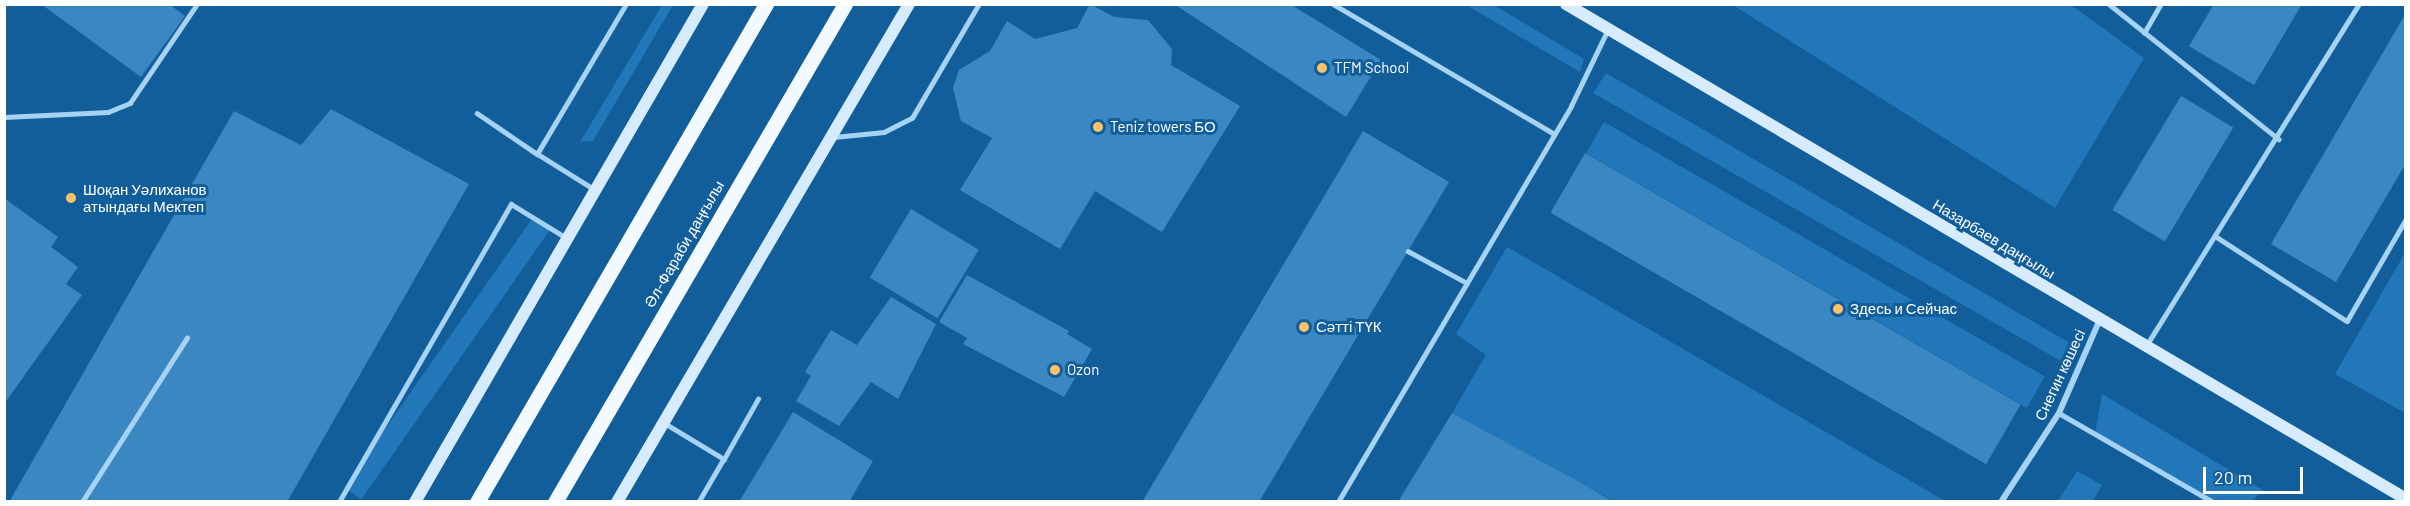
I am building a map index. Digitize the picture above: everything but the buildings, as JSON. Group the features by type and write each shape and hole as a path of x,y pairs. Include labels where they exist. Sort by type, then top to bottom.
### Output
{"main road":[{"path":"415,501 703,4"},
{"path":"477,501 766,4"},
{"name":"Әл-Фараби даңғылы","path":"555,501 845,4"},
{"path":"617,501 909,4"},
{"name":"Назарбаев даңғылы","path":"1566,4 2406,499"}],"street":[{"name":"Снегин көшесі","path":"2001,501 2059,413 2100,319"}],"lane":[{"path":"4,117 108,112 130,103 197,4"},
{"path":"537,154 626,4"},
{"path":"831,137 884,132 912,118 979,4"},
{"path":"1333,4 1555,134"},
{"path":"2109,4 2279,139"},
{"path":"2144,33 2161,4"},
{"path":"2146,346 2279,139 2359,4"},
{"path":"1338,501 1555,134 1608,29"},
{"path":"477,113 595,191"},
{"path":"339,501 511,204 567,238"},
{"path":"2215,236 2347,321 2406,219"},
{"path":"1408,251 1467,283"},
{"path":"82,501 187,338"},
{"path":"699,501 758,399"},
{"path":"2059,413 2213,501"},
{"path":"663,422 724,459"}],"shaded area":[{"path":"662,5 673,5 593,141 580,142"},
{"path":"1466,5 1494,5 1584,59 1580,72"},
{"path":"1733,5 2071,5 2144,58 2055,208"},
{"path":"1606,73 2070,343 2061,361 1593,93"},
{"path":"1604,122 2045,376 2027,408 1586,153"},
{"path":"534,216 551,228 361,499 344,487"},
{"path":"1507,247 1945,501 1614,501 1452,413 1486,355 1456,334"},
{"path":"2405,253 2406,413 2335,374"},
{"path":"2102,394 2263,490 2252,501 2213,501 2095,434"},
{"path":"2077,471 2102,485 2093,501 2058,501"}],"place":[{"name":"TFM School","path":"1322,68"},
{"name":"Teniz towers БО","path":"1098,127"},
{"name":"Шоқан Уәлиханов атындағы Мектеп","path":"71,198"},
{"name":"Здесь и Сейчас","path":"1838,309"},
{"name":"Сәтті ТҮК","path":"1304,327"},
{"name":"Ozon","path":"1055,370"}]}
